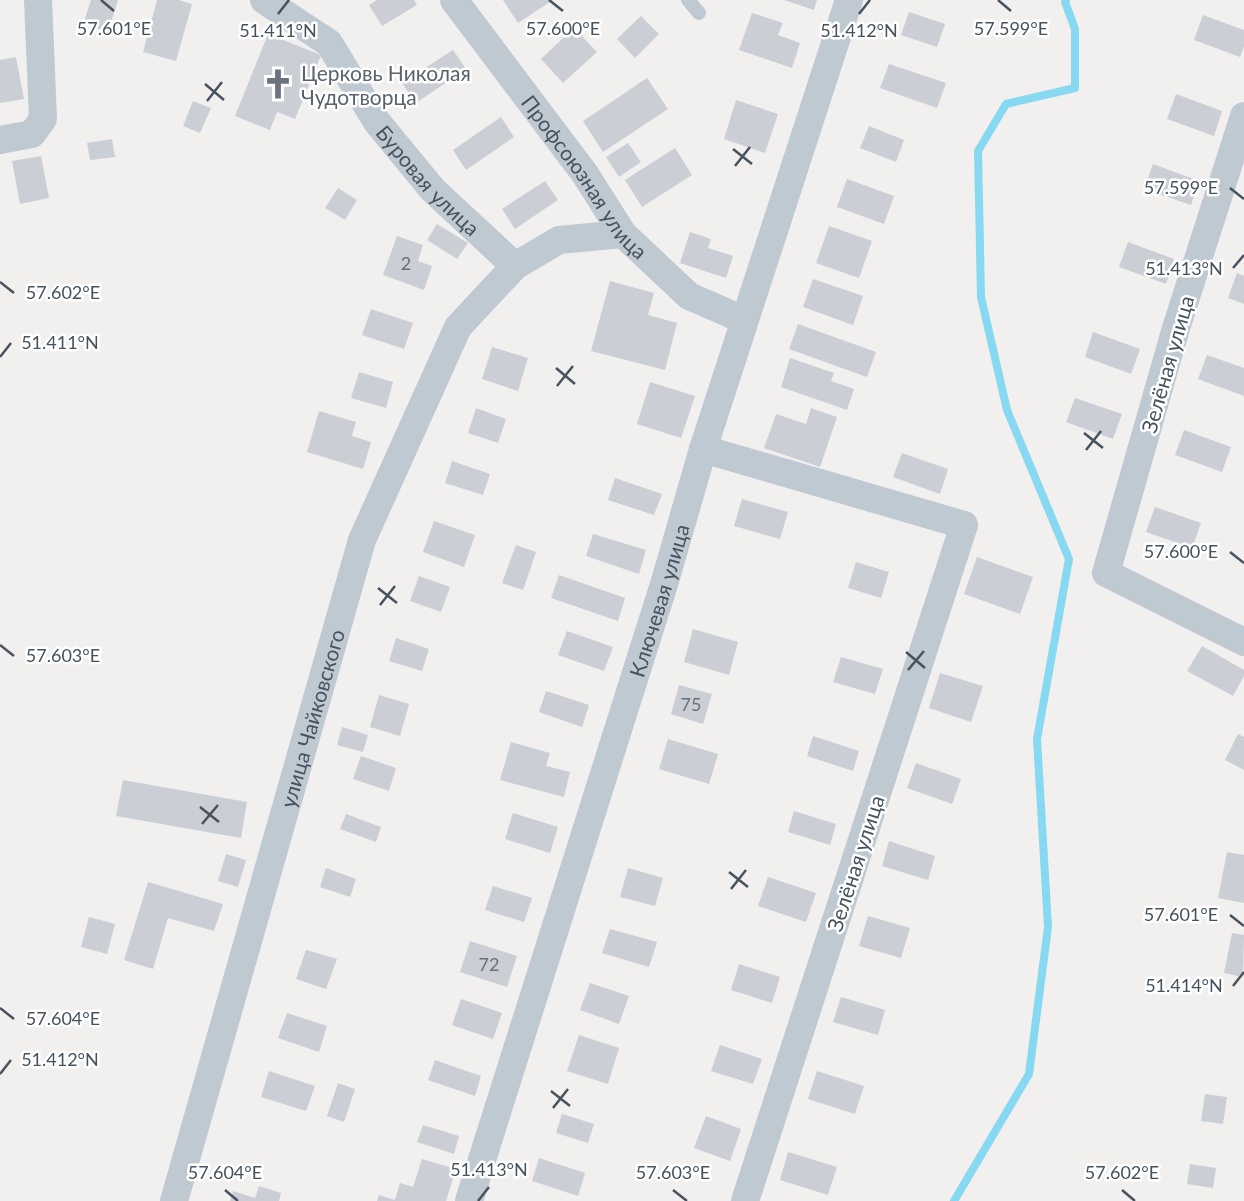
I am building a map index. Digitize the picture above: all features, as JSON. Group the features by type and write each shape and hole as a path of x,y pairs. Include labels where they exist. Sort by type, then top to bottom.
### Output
{"street":[{"path":"0,140 32,134 43,119 38,0"},
{"name":"Буровая улица","path":"264,0 329,43 377,122 433,190 515,266"},
{"name":"Профсоюзная улица","path":"454,0 585,174 623,234 689,296 744,320"},
{"name":"Ключевая улица","path":"469,1201 665,581 703,449 849,0"},
{"name":"Зелёная улица","path":"1244,116 1176,328 1106,573 1244,642"},
{"name":"улица Чайковского","path":"174,1201 362,540 458,327 515,266 559,240 623,234"},
{"name":"Зелёная улица","path":"703,449 964,525 746,1201"}],"lane":[{"path":"688,0 699,13"}],"building":[{"path":"91,0 118,0 108,32 83,24"},
{"path":"157,0 179,0 192,4 176,61 143,52"},
{"path":"377,0 414,0 417,5 382,26 369,5"},
{"path":"503,0 553,0 518,23"},
{"path":"784,0 817,0 814,10"},
{"path":"909,12 945,24 937,47 901,35"},
{"path":"752,13 783,23 778,35 800,43 792,68 739,50"},
{"path":"1203,15 1244,30 1244,46 1240,57 1194,40"},
{"path":"641,16 659,34 635,58 617,39"},
{"path":"574,28 597,52 563,83 541,59"},
{"name":"Церковь Николая Чудотворца","path":"268,34 321,55 295,119 277,112 270,130 235,116"},
{"path":"453,50 466,69 416,103 402,83"},
{"path":"16,57 24,99 0,103 0,60"},
{"path":"889,64 946,83 937,108 880,88"},
{"path":"647,78 668,109 603,152 583,121"},
{"path":"1176,94 1222,111 1214,136 1167,119"},
{"path":"736,100 778,114 765,153 724,139"},
{"path":"193,101 211,108 200,133 183,126"},
{"path":"501,117 514,137 466,170 453,150"},
{"path":"869,126 904,140 896,162 860,148"},
{"path":"112,139 115,157 90,160 87,143"},
{"path":"628,143 641,162 619,177 606,157"},
{"path":"675,148 692,175 642,207 625,180"},
{"path":"41,156 49,198 20,204 12,161"},
{"path":"1153,164 1199,181 1191,205 1144,189"},
{"path":"847,179 894,196 884,224 837,207"},
{"path":"545,181 558,200 515,229 502,209"},
{"path":"338,188 357,200 345,220 325,208"},
{"path":"437,224 468,243 457,259 427,240"},
{"path":"829,226 872,241 859,278 816,263"},
{"path":"690,232 711,239 708,248 733,256 726,278 680,263"},
{"path":"397,236 423,245 418,261 432,266 424,290 383,275"},
{"path":"1128,242 1174,259 1166,284 1119,267"},
{"path":"1237,273 1244,276 1244,304 1228,298"},
{"path":"813,279 863,296 853,325 803,307"},
{"path":"610,281 654,293 648,315 677,323 665,370 591,351"},
{"path":"371,309 413,323 404,349 362,335"},
{"path":"798,324 876,352 867,377 789,349"},
{"path":"1093,332 1140,349 1131,374 1085,357"},
{"path":"492,347 528,358 518,391 482,379"},
{"path":"1207,355 1244,368 1244,396 1198,379"},
{"path":"790,358 834,373 831,381 854,389 847,410 781,387"},
{"path":"359,372 393,382 386,408 351,398"},
{"path":"650,382 695,396 681,438 637,424"},
{"path":"1075,398 1122,414 1113,439 1066,422"},
{"path":"476,408 506,419 498,443 468,433"},
{"path":"811,408 837,417 820,467 764,448 776,414 806,424"},
{"path":"319,411 356,422 352,436 371,442 363,469 307,452"},
{"path":"1184,430 1231,447 1222,472 1175,455"},
{"path":"902,453 948,469 940,494 893,477"},
{"path":"452,461 490,474 483,495 445,483"},
{"path":"615,478 662,494 654,515 608,500"},
{"path":"742,499 788,512 780,539 734,526"},
{"path":"1155,507 1201,523 1192,548 1146,532"},
{"path":"434,521 475,535 464,567 423,552"},
{"path":"593,534 646,550 639,574 586,556"},
{"path":"516,545 536,552 523,590 502,583"},
{"path":"977,557 1033,577 1020,614 964,594"},
{"path":"856,562 889,572 881,598 848,588"},
{"path":"559,575 625,598 618,621 551,598"},
{"path":"419,576 450,587 441,612 410,601"},
{"path":"693,629 738,642 729,675 684,662"},
{"path":"567,631 613,647 604,671 558,655"},
{"path":"396,638 429,649 422,671 389,661"},
{"path":"1202,646 1244,670 1244,676 1233,696 1187,671"},
{"path":"841,657 883,669 875,694 833,682"},
{"path":"940,673 983,686 971,722 929,708"},
{"path":"679,685 712,694 703,724 671,714"},
{"path":"546,691 589,705 582,727 539,712"},
{"path":"379,695 409,704 400,736 370,727"},
{"path":"342,727 368,735 363,752 337,745"},
{"path":"1238,734 1244,737 1244,770 1225,760"},
{"path":"813,736 859,751 853,771 807,756"},
{"path":"668,739 718,754 709,784 659,769"},
{"path":"511,742 550,753 546,766 570,772 564,797 500,780"},
{"path":"361,756 396,768 389,791 353,779"},
{"path":"916,763 961,779 952,804 907,788"},
{"path":"123,780 247,802 241,838 116,816"},
{"path":"794,811 836,824 830,845 788,832"},
{"path":"513,813 558,827 550,853 505,839"},
{"path":"346,814 381,827 376,842 340,829"},
{"path":"889,841 935,856 928,880 882,866"},
{"path":"1227,852 1244,855 1244,903 1218,898"},
{"path":"226,854 246,860 238,887 218,881"},
{"path":"326,868 356,879 350,897 320,887"},
{"path":"628,868 663,878 655,906 620,897"},
{"path":"768,877 816,893 806,922 758,906"},
{"path":"148,882 223,904 214,931 168,918 153,969 124,960"},
{"path":"493,886 532,898 524,922 485,910"},
{"path":"868,916 910,928 901,958 859,946"},
{"path":"89,917 115,924 107,954 81,947"},
{"path":"610,929 657,942 649,967 602,953"},
{"path":"1232,933 1244,935 1243,977 1224,973"},
{"path":"470,941 517,956 507,987 460,972"},
{"path":"306,950 337,959 326,989 296,979"},
{"path":"739,964 780,977 772,1003 731,990"},
{"path":"590,983 629,996 619,1024 580,1010"},
{"path":"841,997 885,1010 878,1035 833,1022"},
{"path":"461,999 502,1013 493,1039 452,1025"},
{"path":"287,1013 327,1026 319,1052 278,1038"},
{"path":"579,1035 619,1048 608,1084 567,1071"},
{"path":"720,1045 762,1059 753,1084 711,1071"},
{"path":"435,1060 481,1076 475,1096 428,1080"},
{"path":"269,1071 315,1086 306,1111 261,1097"},
{"path":"817,1071 864,1086 855,1114 808,1099"},
{"path":"338,1083 355,1089 344,1122 327,1116"},
{"path":"1205,1094 1227,1097 1223,1124 1201,1121"},
{"path":"562,1114 594,1124 588,1143 556,1133"},
{"path":"706,1116 741,1129 730,1161 694,1148"},
{"path":"423,1125 459,1136 454,1154 417,1142"},
{"path":"788,1152 837,1167 828,1195 780,1180"},
{"path":"539,1158 585,1173 578,1196 532,1181"},
{"path":"422,1159 456,1169 446,1201 377,1201 379,1195 395,1200 400,1183 413,1187"},
{"path":"1190,1164 1216,1168 1213,1188 1187,1184"},
{"path":"259,1186 281,1193 279,1201 230,1201 233,1191 255,1198"}],"waterway":[{"path":"954,1201 1029,1074 1048,927 1037,739 1069,559 1007,410 981,297 978,151 1006,104 1075,88 1075,29 1066,0"}],"place":[{"name":"Церковь Николая Чудотворца","path":"278,84"}]}
